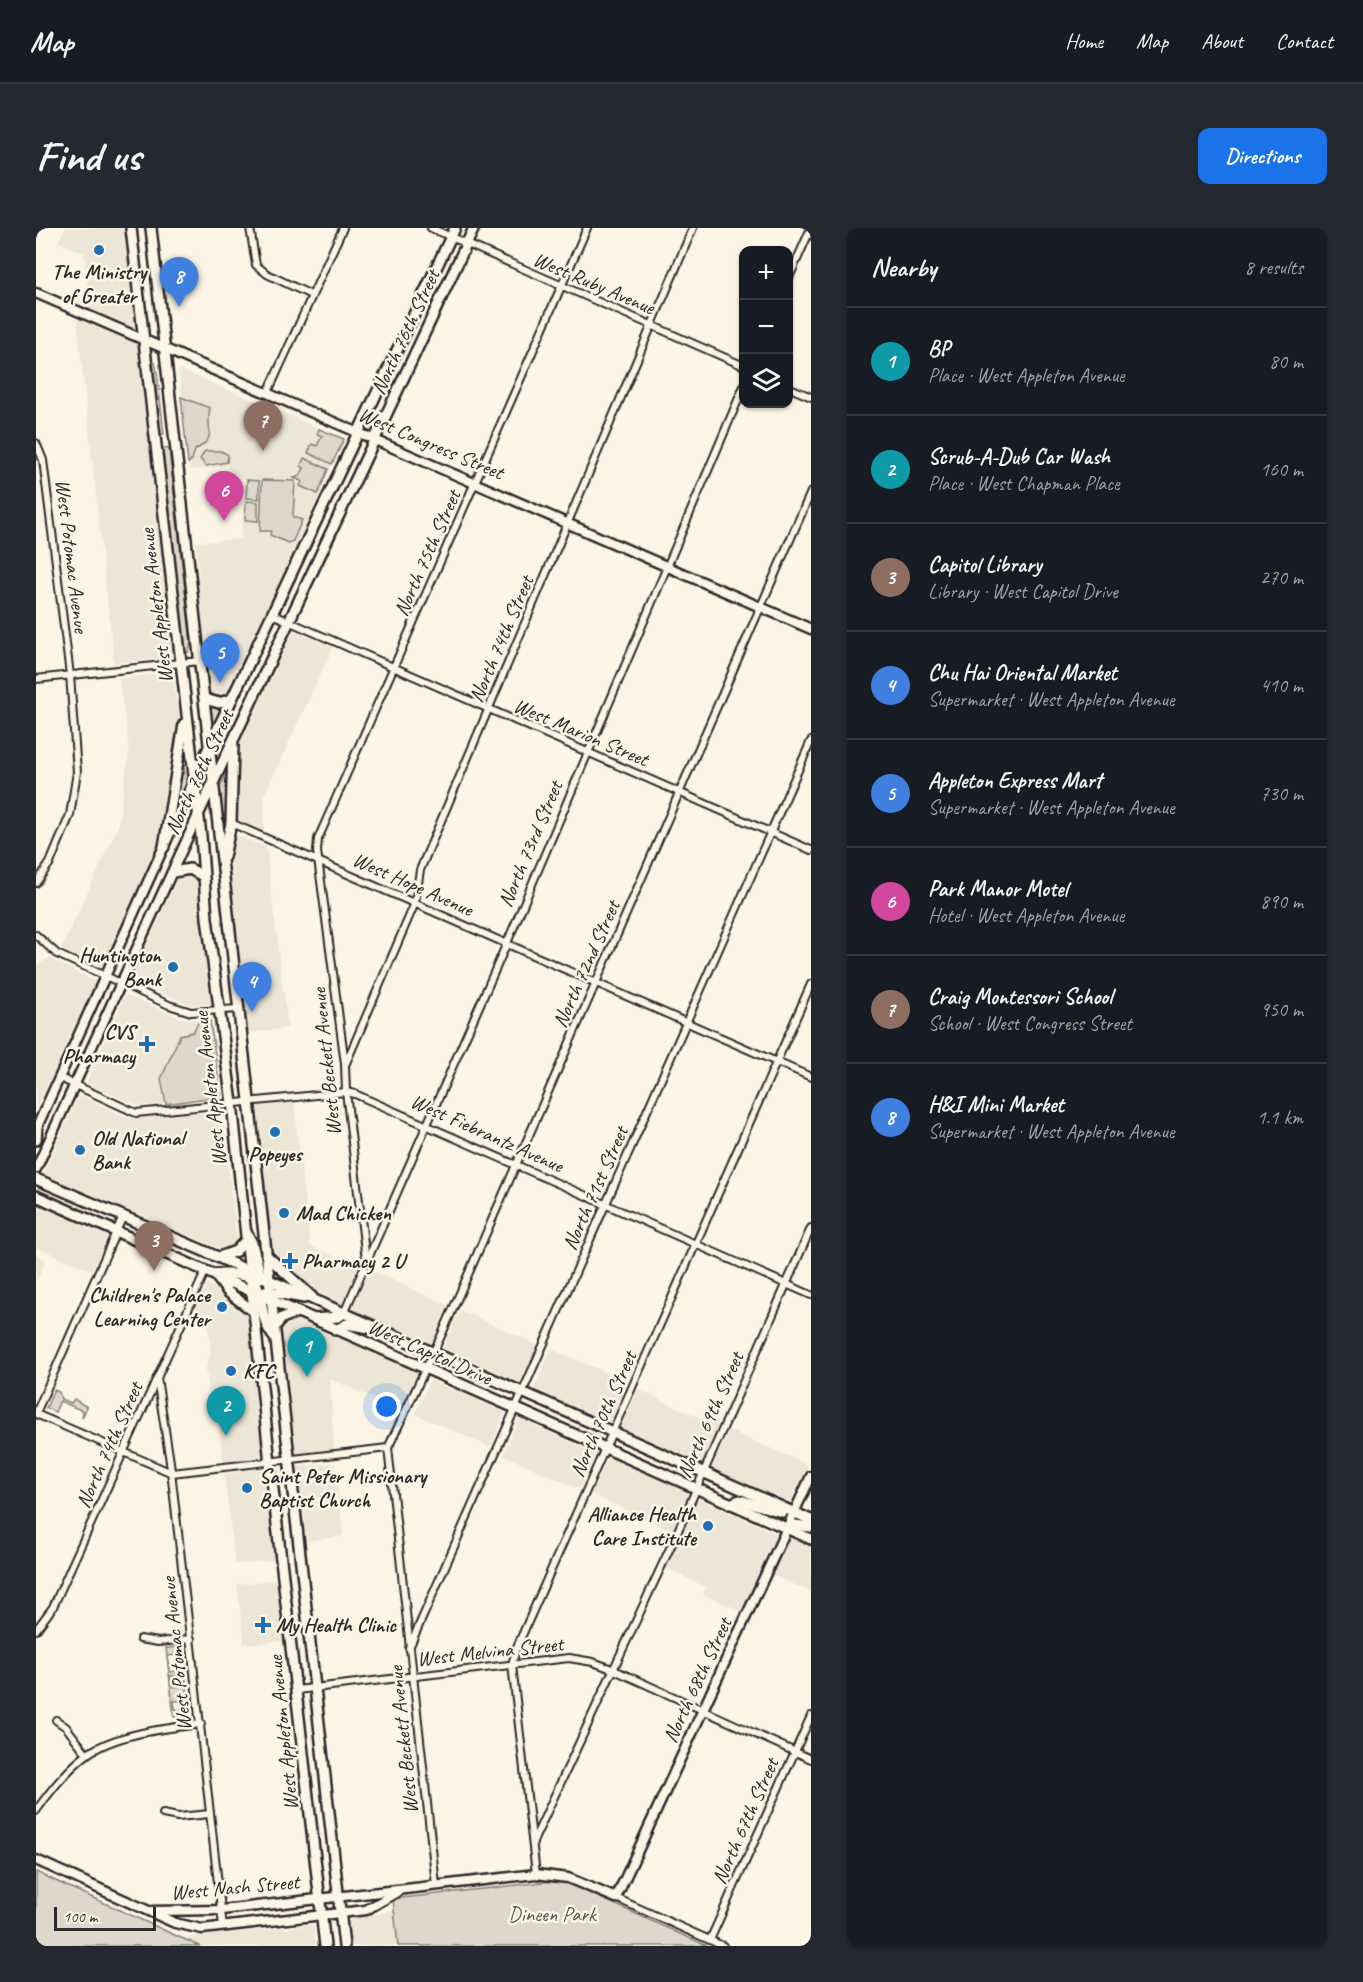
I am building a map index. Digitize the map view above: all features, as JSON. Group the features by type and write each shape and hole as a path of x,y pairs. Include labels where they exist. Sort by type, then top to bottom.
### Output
{"main road":[{"name":"West Appleton Avenue","path":"131,228 203,876 232,1103 244,1230 274,1333 344,1946"},
{"name":"West Appleton Avenue","path":"151,228 266,1255 257,1277"},
{"name":"North 76th Street","path":"198,815 474,228"},
{"name":"North 76th Street","path":"194,780 453,232"},
{"path":"205,699 219,703 232,699"},
{"path":"164,847 186,713"},
{"path":"223,865 231,823 233,743"},
{"path":"173,872 190,869 203,876"},
{"path":"36,1140 37,1125"},
{"name":"West Capitol Drive","path":"36,1179 219,1257 257,1277 344,1313 522,1394 614,1432 811,1520"},
{"name":"West Capitol Drive","path":"36,1196 262,1293 336,1330 811,1539"},
{"path":"244,1230 252,1243 262,1293 313,1300"},
{"path":"155,1248 171,1245 177,1240"},
{"path":"219,1257 236,1251 246,1241"},
{"path":"266,1255 302,1286 313,1300"},
{"path":"211,1272 257,1277"},
{"path":"211,1272 228,1292 253,1311"},
{"name":"West Appleton Avenue","path":"262,1293 253,1311 325,1946"},
{"path":"274,1333 282,1318 297,1312"},
{"path":"312,1319 333,1318 344,1313"},
{"path":"336,1330 347,1324 377,1329"},
{"path":"730,1504 740,1500 770,1510 794,1513"},
{"path":"787,1528 795,1525 811,1527"}],"street":[{"path":"250,228 256,265 267,274 311,295"},
{"path":"268,392 343,228"},
{"name":"West Ruby Avenue","path":"431,228 453,232 466,244 739,364"},
{"name":"North 75th Street","path":"318,860 317,848 322,828 477,483 587,228"},
{"name":"North 74th Street","path":"345,1064 415,903 420,870 693,228"},
{"path":"793,271 811,228"},
{"name":"West Congress Street","path":"36,293 811,628"},
{"path":"793,389 811,397"},
{"name":"North 73rd Street","path":"344,1313 507,943 739,398"},
{"name":"West Potomac Avenue","path":"36,443 43,460 70,675 77,772 70,815 50,863 36,883"},
{"name":"North 72nd Street","path":"388,1448 426,1370 811,492"},
{"name":"West Marion Street","path":"272,614 811,850"},
{"path":"36,679 200,661"},
{"name":"North 71st Street","path":"409,1648 811,741"},
{"name":"North 76th Street","path":"37,1125 107,976 194,780"},
{"name":"North 76th Street","path":"36,1169 198,815"},
{"name":"West Hope Avenue","path":"231,823 811,1077"},
{"name":"West Beckett Avenue","path":"318,860 345,1064 346,1092 366,1260"},
{"path":"36,934 54,952 169,1005 191,1012 238,1009"},
{"name":"North 70th Street","path":"536,1874 512,1665 516,1649 811,984"},
{"path":"60,1078 136,1113 346,1092"},
{"name":"West Fiebrantz Avenue","path":"346,1092 365,1096 811,1295"},
{"path":"123,1216 36,1413 171,1473 388,1448"},
{"name":"North 69th Street","path":"533,1843 696,1489 811,1228"},
{"name":"North 74th Street","path":"36,1629 53,1607 157,1378 211,1272"},
{"name":"West Potomac Avenue","path":"157,1378 171,1473 224,1928"},
{"name":"West Beckett Avenue","path":"388,1448 436,1885"},
{"name":"North 68th Street","path":"616,1898 811,1476"},
{"path":"140,1639 158,1642 191,1639"},
{"name":"West Melvina Street","path":"297,1690 569,1658 593,1662 612,1669 811,1759"},
{"name":"North 67th Street","path":"710,1940 811,1716"},
{"path":"56,1720 66,1727 87,1754"},
{"path":"36,1811 52,1789 87,1754 153,1730 201,1725"},
{"path":"163,1814 178,1817 210,1814"},
{"name":"West Nash Street","path":"36,1860 188,1927 224,1928 366,1910 400,1890"},
{"name":"West Nash Street","path":"153,1911 222,1910 536,1874 568,1878 616,1898"},
{"path":"616,1898 723,1946"}],"shaded area":[{"path":"65,228 131,228 177,657 114,663 77,321 87,314 89,302 84,253 58,242"},
{"path":"179,369 344,439 231,691 223,699 212,697 207,691 196,542 241,539 245,479 228,471 227,466 189,470"},
{"path":"293,631 333,647 264,796 264,832 235,820 238,748"},
{"path":"172,672 180,722 160,843 103,967 61,949 118,827 129,750 119,679"},
{"path":"234,834 266,847 288,1028 246,1033 233,932 230,875"},
{"path":"192,873 196,881 211,1004 190,1005 130,980 179,876"},
{"path":"49,958 96,982 36,1108 36,966"},
{"path":"125,995 181,1018 199,1021 161,1079 166,1104 139,1106 86,1083"},
{"path":"79,1095 131,1119 221,1111 238,1244 226,1251 43,1174"},
{"path":"294,1102 310,1246 358,1266 342,1304 314,1291 272,1258 254,1107"},
{"path":"36,1203 106,1233 107,1237 92,1271 36,1247"},
{"path":"36,1254 46,1260 36,1282"},
{"path":"368,1269 448,1305 430,1347 350,1310"},
{"path":"208,1284 247,1311 263,1452 259,1458 223,1462 215,1393 209,1393 206,1368 211,1351 208,1323 191,1316"},
{"path":"460,1310 538,1345 521,1383 443,1348"},
{"path":"297,1317 419,1372 401,1410 330,1379 334,1451 292,1454 281,1329 291,1318"},
{"path":"551,1349 628,1382 610,1422 534,1389"},
{"path":"430,1380 505,1412 490,1447 415,1414"},
{"path":"637,1389 718,1426 702,1464 621,1428"},
{"path":"519,1419 596,1453 580,1489 503,1455"},
{"path":"729,1430 808,1465 791,1503 712,1469"},
{"path":"609,1456 690,1493 672,1531 591,1494"},
{"path":"335,1463 343,1536 306,1541 294,1467"},
{"path":"260,1468 265,1472 275,1560 235,1564 224,1474"},
{"path":"698,1498 777,1534 741,1611 703,1594 706,1587 665,1568"},
{"path":"788,1532 811,1543 811,1592 770,1574"},
{"path":"277,1580 283,1641 244,1644 237,1584"},
{"path":"394,1910 398,1946 351,1946 348,1920"},
{"path":"313,1925 316,1946 200,1946 181,1938"}],"green space":[{"path":"153,363 155,363 157,372 164,434 160,434"},
{"path":"181,397 210,408 209,437 195,450 192,460 188,463"},
{"path":"319,429 344,439 332,464 308,453 312,444 317,446 322,436 317,434"},
{"path":"162,448 169,449 191,643 188,653 184,653"},
{"path":"205,451 221,451 228,455 227,462 206,466 200,459"},
{"path":"304,458 328,469 318,494 300,486 302,481 294,478 300,476 304,468 301,466"},
{"path":"247,480 259,481 259,499 246,498"},
{"path":"262,480 295,481 293,517 302,520 293,541 288,543 270,535 271,531 260,531"},
{"path":"246,501 258,502 258,521 245,520"},
{"path":"209,705 222,707 215,724 211,723"},
{"path":"182,748 186,784 172,816"},
{"path":"229,767 224,837 219,790"},
{"path":"210,1020 221,1096 166,1104 161,1079 180,1035 193,1032 199,1021"},
{"path":"54,1390 59,1392 61,1399 71,1403 74,1399 87,1407 82,1418 83,1411 60,1401 55,1412 46,1408"},
{"path":"182,1647 184,1661 177,1662 176,1655 168,1656 170,1672 178,1671 178,1663 184,1663 185,1675 170,1676 171,1683 186,1680 186,1682 173,1683 173,1687 187,1685 188,1701 174,1701 175,1708 179,1711 184,1707 183,1703 188,1702 190,1716 174,1717 166,1648"},
{"path":"36,1872 179,1937 200,1946 36,1946"},
{"name":"Dineen Park","path":"561,1880 707,1946 398,1946 393,1899"}],"place":[{"name":"The Ministry of Greater","path":"99,250"},
{"name":"H&I Mini Market","path":"179,307"},
{"name":"Craig Montessori School","path":"263,451"},
{"name":"Park Manor Motel","path":"224,521"},
{"name":"Appleton Express Mart","path":"220,683"},
{"name":"Huntington Bank","path":"173,967"},
{"name":"Chu Hai Oriental Market","path":"252,1012"},
{"name":"CVS Pharmacy","path":"147,1044"},
{"name":"Popeyes","path":"275,1132"},
{"name":"Old National Bank","path":"80,1150"},
{"name":"Mad Chicken","path":"284,1213"},
{"name":"Pharmacy 2 U","path":"290,1261"},
{"name":"Capitol Library","path":"154,1271"},
{"name":"Children's Palace Learning Center","path":"222,1307"},
{"name":"KFC","path":"231,1371"},
{"name":"BP","path":"307,1377"},
{"name":"Scrub-A-Dub Car Wash","path":"226,1436"},
{"name":"Saint Peter Missionary Baptist Church","path":"247,1488"},
{"name":"Alliance Health Care Institute","path":"708,1526"},
{"name":"My Health Clinic","path":"263,1625"}]}
